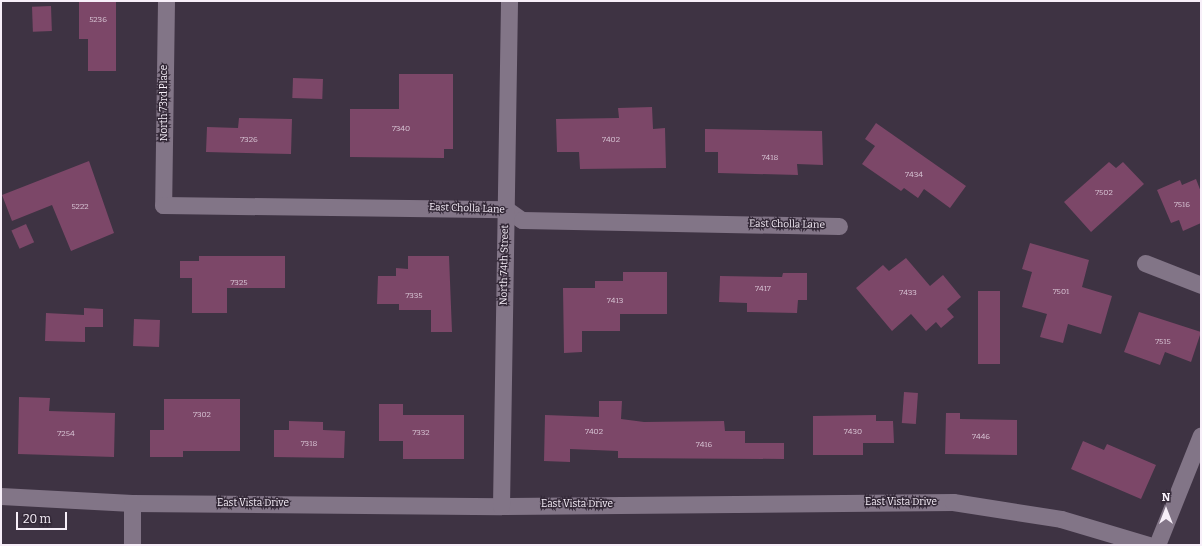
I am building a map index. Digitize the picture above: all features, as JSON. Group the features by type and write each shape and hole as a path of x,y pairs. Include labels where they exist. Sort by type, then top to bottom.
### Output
{"street":[{"name":"North 73rd Place","path":"163,205 166,1"},
{"name":"North 74th Street","path":"501,506 509,1"},
{"name":"East Cholla Lane","path":"163,205 506,209 522,220 839,226"},
{"path":"1145,263 1201,285"},
{"path":"1157,545 1201,436"},
{"name":"East Vista Drive","path":"1,496 132,503 501,506 954,502 1062,519 1148,545"},
{"path":"132,503 132,545"}],"building":[{"path":"79,1 116,1 116,71 88,71 88,39 79,39"},
{"path":"51,6 52,31 33,32 32,7"},
{"path":"399,74 453,74 453,149 444,149 444,158 350,157 350,109 399,109"},
{"path":"293,78 323,79 322,99 292,98"},
{"path":"652,107 653,129 665,128 666,168 580,169 579,152 557,152 556,119 619,118 618,108"},
{"path":"239,118 292,119 291,154 206,152 207,127 238,128"},
{"path":"876,123 966,186 950,208 924,189 918,198 904,188 901,191 862,164 875,146 865,139"},
{"path":"705,129 822,131 823,165 797,164 798,175 718,173 718,152 705,152"},
{"path":"89,161 114,233 71,251 52,205 12,221 2,195"},
{"path":"1109,162 1116,168 1123,162 1144,184 1091,232 1064,202"},
{"path":"1196,179 1201,192 1201,223 1183,231 1179,220 1171,223 1157,190 1180,180 1182,185"},
{"path":"26,224 34,242 20,249 11,231"},
{"path":"1030,243 1089,260 1082,287 1112,296 1101,334 1068,324 1063,343 1040,337 1047,314 1022,307 1032,272 1022,269"},
{"path":"199,256 285,256 285,288 227,288 227,313 192,313 192,278 180,278 180,261 199,261"},
{"path":"408,256 449,256 452,332 431,332 431,310 399,310 399,304 377,304 378,276 396,276 396,268 408,269"},
{"path":"906,258 930,286 943,275 961,297 947,309 954,317 941,328 936,322 926,331 911,314 892,331 856,288 883,265 889,271"},
{"path":"623,272 667,272 667,314 620,314 620,331 582,331 582,352 564,353 563,288 595,288 595,281 623,281"},
{"path":"783,273 807,273 807,300 798,300 797,313 747,312 747,303 719,302 720,276 782,277"},
{"path":"978,291 1000,291 1000,364 978,364"},
{"path":"84,308 103,309 103,327 85,327 85,342 45,341 46,313 84,315"},
{"path":"1139,312 1201,332 1191,362 1165,352 1160,365 1124,352"},
{"path":"134,319 160,320 159,347 133,346"},
{"path":"904,392 918,393 916,424 902,423"},
{"path":"19,397 50,398 49,411 115,413 114,457 18,454"},
{"path":"164,399 240,399 240,451 183,451 183,457 150,457 150,430 164,430"},
{"path":"599,401 622,401 621,419 644,422 724,421 725,431 745,431 745,443 784,443 784,459 618,458 618,451 570,449 570,462 544,461 545,415 599,417"},
{"path":"379,404 403,404 403,415 464,415 464,459 403,459 403,441 379,441"},
{"path":"946,413 960,413 960,419 1017,420 1017,455 945,454"},
{"path":"876,415 876,421 893,421 894,443 863,443 863,455 813,455 813,416"},
{"path":"289,421 323,422 323,430 345,431 344,458 274,457 274,430 289,430"},
{"path":"1083,441 1104,450 1107,444 1156,465 1141,499 1071,469"}]}
